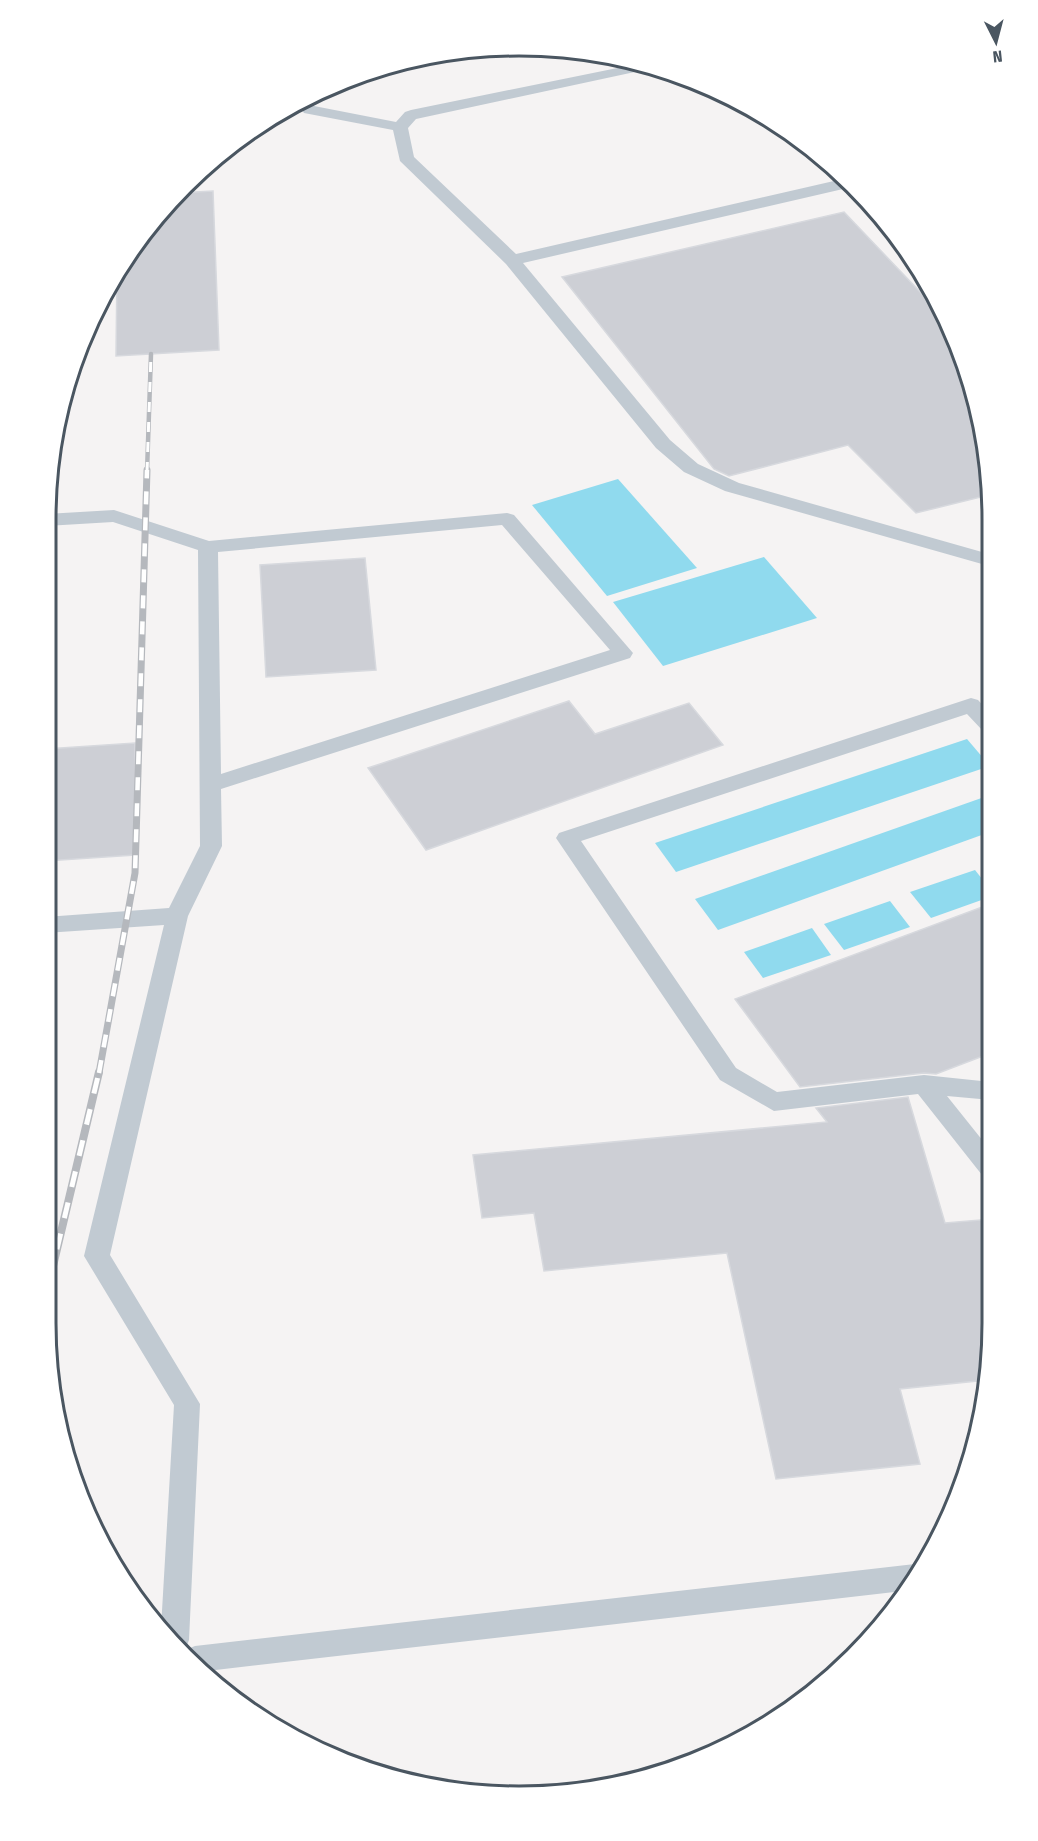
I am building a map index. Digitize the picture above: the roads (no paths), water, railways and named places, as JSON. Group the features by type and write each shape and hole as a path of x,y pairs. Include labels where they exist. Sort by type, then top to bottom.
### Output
{"lane":[{"path":"400,127 411,115 633,70"},
{"path":"307,107 309,110 400,127"},
{"path":"400,127 406,158 512,260 663,444 691,468 732,487 780,502 982,558"},
{"path":"512,260 840,185"},
{"path":"56,519 114,516 208,547 507,519 623,653 211,785"},
{"path":"175,1633 187,1404 97,1256 177,916 211,846 208,547"},
{"path":"982,717 971,705 567,837 728,1074 774,1102 924,1084 982,1090"},
{"path":"56,924 177,916"},
{"path":"924,1084 982,1157"},
{"path":"200,1658 905,1578"}],"water":[{"path":"618,479 697,568 607,596 532,505"},
{"path":"764,557 817,618 663,666 613,602"},
{"path":"967,739 982,757 982,769 676,872 655,843"},
{"path":"982,798 982,835 718,930 695,899"},
{"path":"975,870 982,879 982,900 931,918 910,892"},
{"path":"890,901 910,927 844,950 824,924"},
{"path":"812,928 831,955 763,978 744,952"}],"railway":[{"path":"147,472 151,354"},
{"path":"99,1073 135,873 147,470"},
{"path":"56,1253 99,1072"}]}
